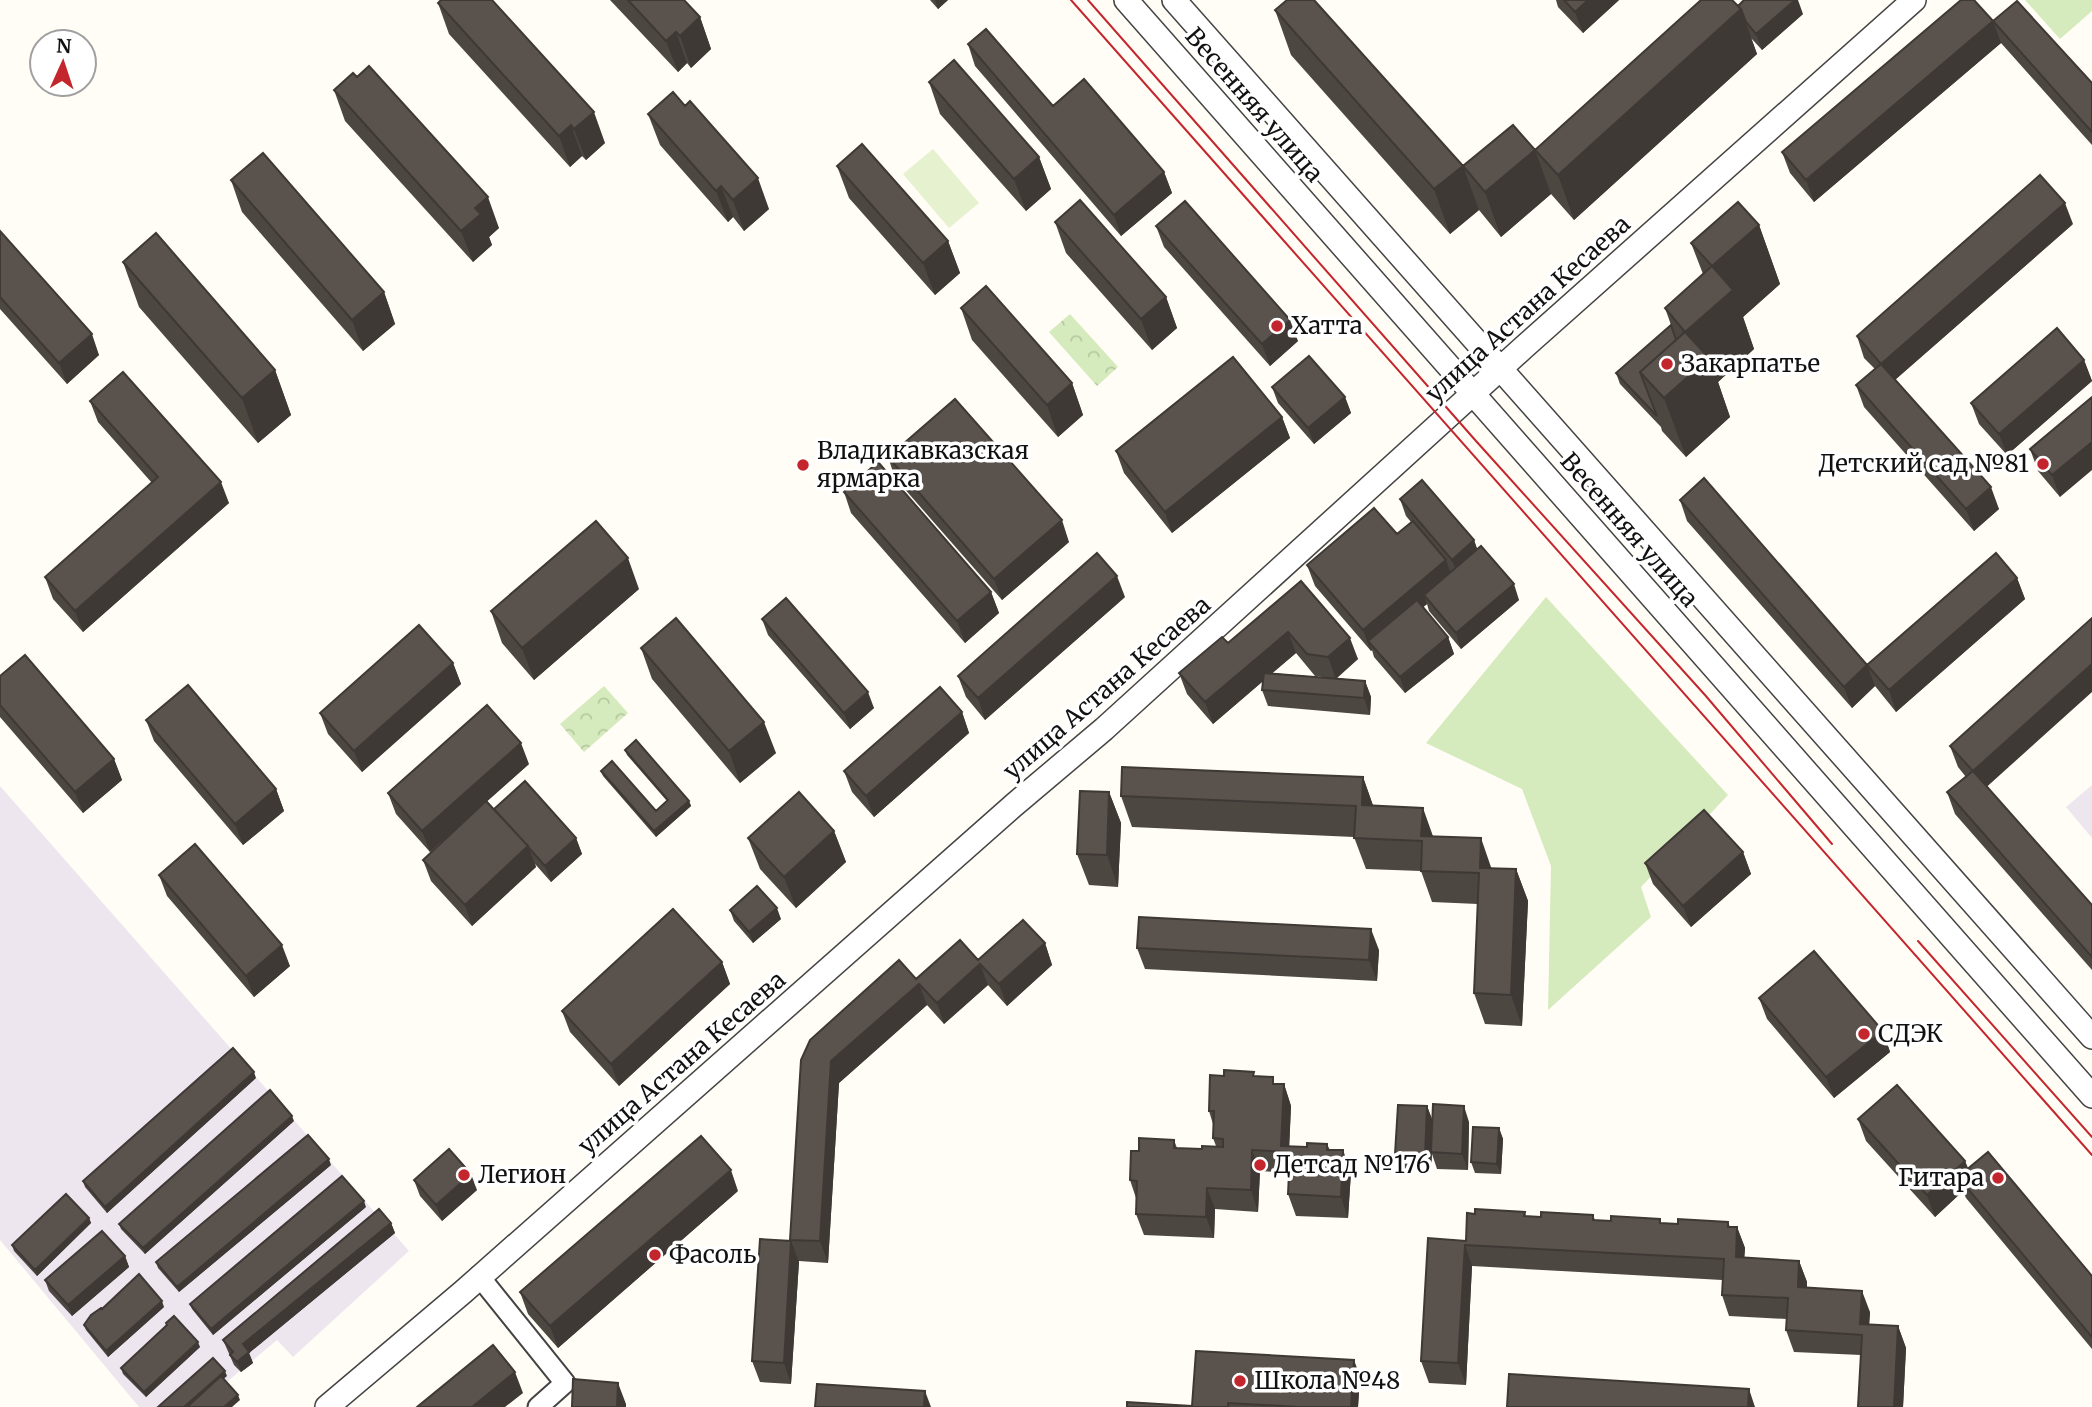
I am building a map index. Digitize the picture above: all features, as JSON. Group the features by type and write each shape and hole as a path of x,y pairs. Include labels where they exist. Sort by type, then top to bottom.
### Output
{"street":[{"name":"Весенняя улица","path":"1126,0 2092,1096"},
{"name":"Весенняя улица","path":"1174,0 2092,1037"},
{"name":"улица Астана Кесаева","path":"327,1407 1104,729 1291,562 1473,393 1914,0"},
{"path":"480,1276 565,1383 538,1407"}],"shaded area":[{"path":"2092,785 2092,838 2066,807"},
{"path":"0,786 409,1251 293,1357 277,1340 197,1407 139,1407 0,1240"}],"green space":[{"path":"2025,0 2092,0 2092,11 2060,39"},
{"path":"933,149 979,203 949,228 903,174"},
{"path":"1070,314 1118,367 1097,386 1049,332"},
{"path":"1546,597 1728,795 1641,887 1651,917 1548,1010 1551,866 1522,789 1426,743"},
{"path":"604,686 628,713 584,752 560,724"}],"building":[{"path":"441,0 492,0 594,112 574,129 571,125 559,136 438,3"},
{"path":"628,0 684,0 700,17 680,36 676,32 666,41"},
{"path":"1287,0 1314,0 1463,166 1434,189 1275,10"},
{"path":"1564,0 1588,0 1575,12"},
{"path":"1701,0 1732,0 1741,9 1558,175 1535,150"},
{"path":"1744,0 1795,0 1756,34 1738,6"},
{"path":"1961,0 1974,0 1993,21 1806,180 1782,152"},
{"path":"2017,1 2092,83 2092,132 1993,21"},
{"path":"986,29 1053,106 1084,79 1164,172 1114,215 968,44"},
{"path":"954,60 1039,157 1014,179 929,82"},
{"path":"369,66 488,197 475,208 481,214 461,231 334,90 353,73 357,77"},
{"path":"673,92 685,106 690,101 758,178 733,200 721,186 716,191 648,114"},
{"path":"1513,125 1535,150 1485,192 1463,166"},
{"path":"862,144 948,241 923,263 837,166"},
{"path":"263,153 384,292 352,320 231,180"},
{"path":"2040,175 2065,203 1881,364 1857,336"},
{"path":"1080,200 1166,297 1141,319 1055,222"},
{"path":"1185,201 1290,320 1262,344 1156,226"},
{"path":"1738,202 1759,225 1712,266 1691,243"},
{"path":"0,231 92,334 59,363 0,297"},
{"path":"156,233 275,370 242,398 123,262"},
{"path":"1712,266 1733,290 1685,332 1665,308"},
{"path":"986,286 1072,383 1047,405 961,308"},
{"path":"1671,325 1676,340 1640,372 1657,416 1616,373"},
{"path":"2057,328 2084,360 1999,434 1971,403"},
{"path":"1685,332 1709,358 1664,398 1640,372"},
{"path":"1309,356 1345,397 1308,428 1272,387"},
{"path":"1233,357 1282,417 1165,512 1116,451"},
{"path":"1881,364 1991,487 1966,509 1856,385"},
{"path":"123,372 221,482 75,611 45,577 158,477 90,401"},
{"path":"2092,397 2092,442 2052,475 2030,449"},
{"path":"955,399 1062,520 994,579 888,457"},
{"path":"878,462 991,592 957,621 844,492"},
{"path":"1704,478 1867,665 1844,687 1680,500"},
{"path":"1422,480 1474,540 1452,560 1400,499"},
{"path":"1374,508 1397,534 1413,521 1446,560 1363,630 1307,565"},
{"path":"596,521 628,558 522,648 491,611"},
{"path":"1481,546 1514,584 1456,633 1424,595"},
{"path":"1097,553 1117,576 978,698 958,676"},
{"path":"1996,553 2017,578 1889,690 1867,665"},
{"path":"1301,581 1350,638 1328,657 1307,654 1288,632 1205,702 1179,673 1222,637 1228,643"},
{"path":"786,598 868,692 844,713 762,619"},
{"path":"1417,600 1448,637 1400,677 1368,641"},
{"path":"676,618 764,722 729,751 641,648"},
{"path":"2092,618 2092,664 1973,771 1950,746"},
{"path":"419,625 453,663 354,751 320,713"},
{"path":"25,655 114,759 75,792 0,705 0,676"},
{"path":"1264,673 1365,681 1364,698 1262,690"},
{"path":"188,685 276,789 235,824 146,720"},
{"path":"940,687 962,712 866,796 844,771"},
{"path":"487,705 521,743 422,831 388,793"},
{"path":"636,740 689,801 654,831 601,771 612,761 656,811 668,800 625,750"},
{"path":"1122,767 1363,777 1362,805 1423,808 1421,836 1481,838 1480,868 1516,869 1511,995 1474,993 1479,873 1421,871 1422,841 1354,838 1356,806 1121,796"},
{"path":"1973,771 2092,905 2092,957 1947,792"},
{"path":"525,781 576,838 545,866 494,809"},
{"path":"1080,791 1109,792 1107,855 1077,854"},
{"path":"799,792 834,831 784,877 748,838"},
{"path":"486,801 528,846 465,905 423,860"},
{"path":"1704,810 1743,852 1683,906 1645,863"},
{"path":"195,844 282,945 246,976 159,875"},
{"path":"757,886 777,908 749,932 730,910"},
{"path":"673,909 722,962 611,1064 562,1011"},
{"path":"1139,917 1371,929 1369,960 1137,948"},
{"path":"1023,920 1045,943 999,984 980,964 937,1003 919,984 831,1061 820,1241 790,1240 801,1060 810,1040 899,960 916,979 960,940 978,960"},
{"path":"1814,951 1883,1031 1826,1077 1759,998"},
{"path":"233,1048 254,1072 105,1207 83,1181"},
{"name":"Детсад №176","path":"1224,1070 1254,1072 1253,1076 1273,1077 1273,1084 1284,1084 1281,1146 1307,1147 1307,1143 1327,1144 1327,1150 1343,1150 1341,1197 1288,1194 1290,1152 1252,1150 1251,1190 1207,1188 1206,1217 1136,1214 1137,1181 1130,1180 1131,1151 1139,1151 1139,1138 1174,1140 1174,1148 1223,1147 1223,1139 1213,1138 1214,1111 1209,1111 1210,1075 1224,1076"},
{"path":"1897,1085 1965,1161 1927,1195 1858,1119"},
{"path":"270,1090 292,1116 143,1248 119,1224"},
{"path":"1433,1104 1464,1106 1462,1154 1431,1152"},
{"path":"1398,1105 1427,1106 1425,1156 1395,1154"},
{"path":"1473,1127 1499,1128 1497,1164 1471,1162"},
{"path":"308,1135 329,1159 177,1287 156,1262"},
{"path":"701,1136 731,1170 550,1326 520,1292"},
{"path":"449,1149 471,1174 436,1205 414,1180"},
{"path":"1988,1152 2092,1276 2092,1337 1958,1177"},
{"path":"342,1176 364,1201 211,1329 190,1304"},
{"path":"66,1194 89,1218 35,1270 12,1245"},
{"path":"379,1209 391,1223 243,1344 249,1352 237,1362 230,1355 233,1352 223,1340"},
{"path":"1475,1209 1525,1212 1524,1216 1541,1217 1541,1212 1593,1215 1593,1220 1611,1221 1611,1216 1660,1219 1660,1223 1678,1224 1678,1219 1728,1222 1728,1227 1737,1227 1736,1257 1799,1261 1798,1287 1862,1291 1860,1324 1898,1326 1894,1407 1858,1407 1862,1335 1786,1330 1788,1298 1722,1295 1724,1259 1465,1245 1458,1363 1421,1361 1428,1238 1466,1241 1467,1213 1475,1214"},
{"path":"102,1231 125,1256 68,1305 45,1280"},
{"path":"760,1239 791,1241 784,1363 752,1361"},
{"path":"139,1274 162,1301 106,1351 84,1325 91,1315 102,1309"},
{"path":"174,1316 198,1342 144,1392 121,1368"},
{"path":"493,1345 515,1372 472,1407 417,1407"},
{"path":"1196,1351 1354,1360 1351,1407 1228,1403 1228,1407 1127,1407 1127,1402 1192,1406"},
{"path":"213,1358 225,1371 184,1407 158,1407"},
{"path":"1509,1374 1749,1389 1748,1407 1507,1407"},
{"path":"221,1376 238,1395 224,1407 187,1407"},
{"path":"573,1379 618,1383 617,1407 572,1407"},
{"path":"817,1384 925,1391 924,1407 815,1407"}],"tram line":[{"path":"1071,0 2092,1155"},
{"path":"1088,0 1476,441 1705,695 1832,844"},
{"path":"1918,941 2092,1137"}],"place":[{"name":"Хатта","path":"1277,326"},
{"name":"Закарпатье","path":"1667,364"},
{"name":"Детский сад №81","path":"2043,464"},
{"name":"Владикавказская ярмарка","path":"803,465"},
{"name":"СДЭК","path":"1864,1034"},
{"name":"Детсад №176","path":"1260,1165"},
{"name":"Легион","path":"464,1175"},
{"name":"Гитара","path":"1998,1178"},
{"name":"Фасоль","path":"655,1255"},
{"name":"Школа №48","path":"1240,1381"}]}
